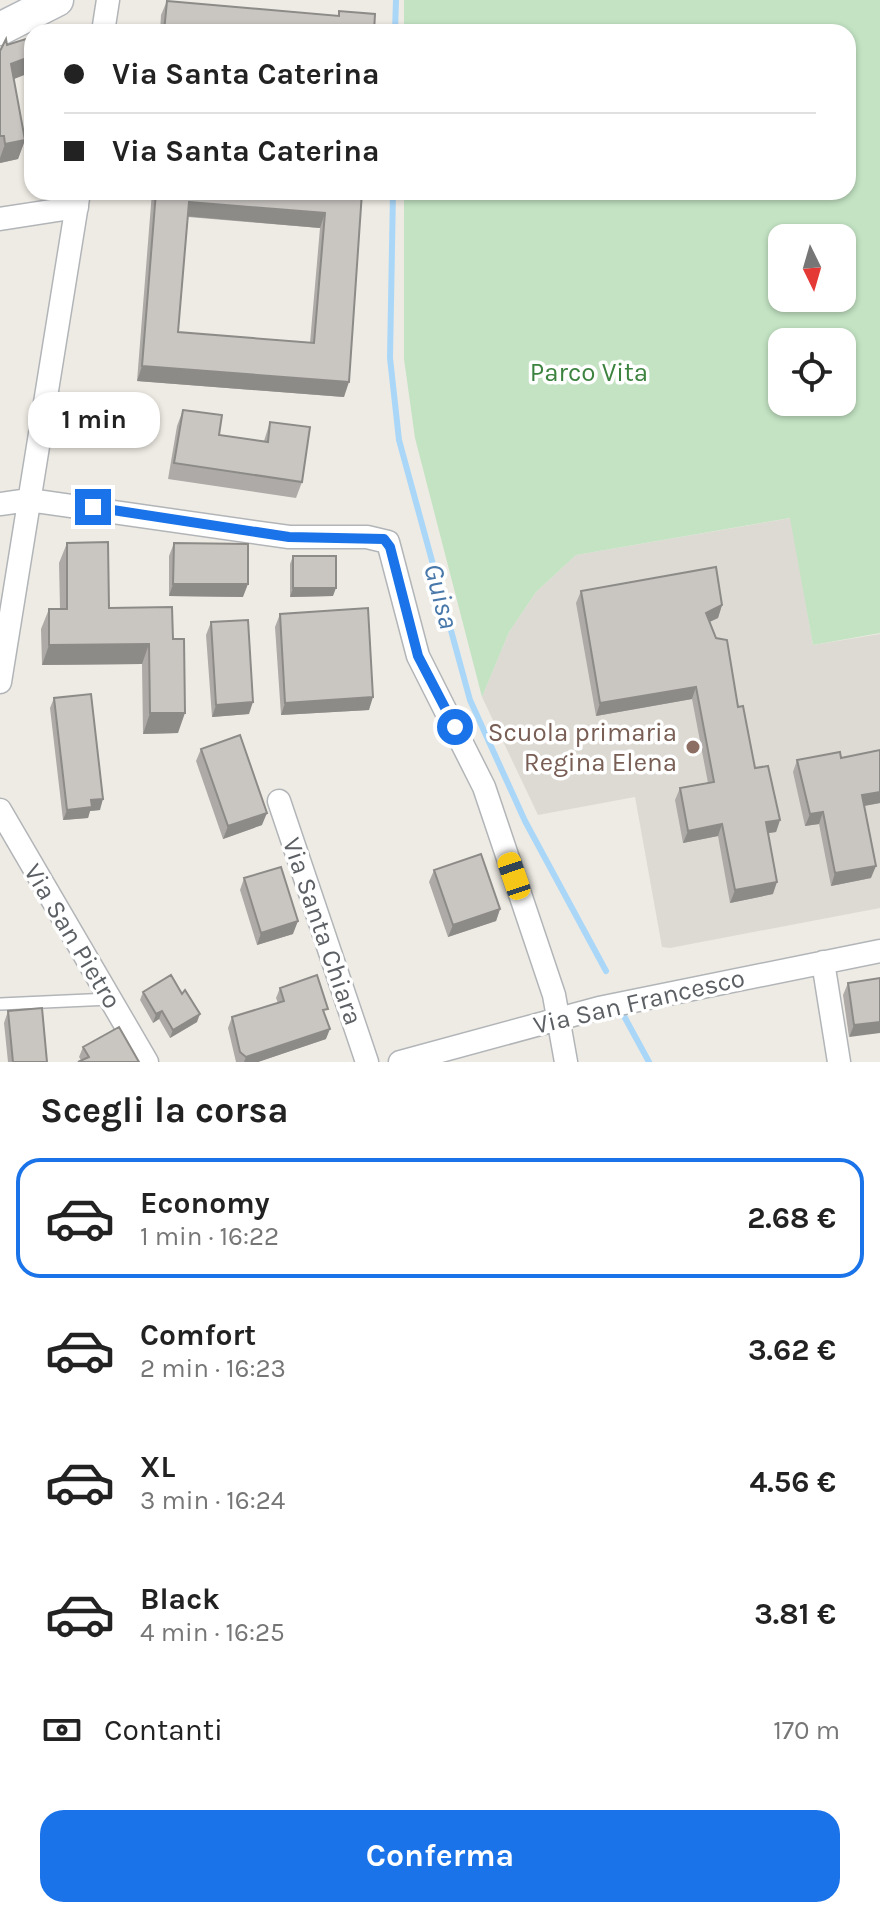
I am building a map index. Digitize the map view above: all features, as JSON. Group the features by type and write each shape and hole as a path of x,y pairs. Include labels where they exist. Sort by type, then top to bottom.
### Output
{"street":[{"path":"0,29 57,0"},
{"path":"104,24 108,0"},
{"path":"0,219 78,200 0,682"},
{"path":"0,504 29,500 93,507 289,537 377,538 390,547 418,656 484,787 560,1017 566,1062"},
{"name":"Via Santa Chiara","path":"279,801 367,1062"},
{"name":"Via San Pietro","path":"0,810 147,1062"},
{"name":"Via San Francesco","path":"400,1062 560,1017 880,951"},
{"path":"823,962 839,1062"}],"lane":[{"path":"0,1004 110,999"}],"shaded area":[{"name":"Scuola primaria Regina Elena","path":"791,518 813,645 880,634 880,908 662,947 635,797 538,815 482,697 509,632 536,592 576,555"}],"green space":[{"name":"Parco Vita","path":"404,0 880,0 880,633 813,645 790,518 576,555 536,592 509,632 482,697 415,438 404,359 404,200 856,200 856,24 404,24"}],"building":[{"path":"167,1 339,16 339,11 375,14 374,24 165,24"},
{"path":"6,39 7,45 24,40 24,59 11,64 24,140 5,144 4,136 0,136 0,51"},
{"path":"155,200 361,200 349,382 142,366","holes":["189,202 325,213 314,343 178,332"]},
{"path":"183,410 222,415 219,435 268,442 270,422 310,427 302,482 174,463"},
{"path":"108,542 109,608 172,607 173,639 184,639 185,713 150,713 149,644 49,645 49,609 67,609 67,543"},
{"path":"174,543 248,544 248,584 173,584"},
{"path":"293,556 336,556 336,588 293,588"},
{"path":"716,567 722,605 706,613 716,638 727,640 738,707 743,706 755,768 768,766 780,820 766,822 777,882 735,890 722,824 688,831 680,788 714,782 696,687 600,703 581,591"},
{"path":"368,608 373,697 285,703 280,614"},
{"path":"248,620 253,702 216,705 211,622"},
{"path":"91,694 103,799 91,800 92,807 67,810 54,698"},
{"path":"240,735 267,813 228,826 201,749"},
{"path":"880,750 880,792 862,795 876,866 835,873 823,812 810,814 797,760 840,752 841,758"},
{"path":"481,854 500,909 453,925 434,870"},
{"path":"281,867 298,921 261,933 244,878"},
{"path":"171,975 182,994 185,990 200,1014 173,1030 162,1011 156,1014 143,992"},
{"path":"317,975 328,1009 323,1010 330,1029 246,1057 240,1052 232,1017 284,1001 280,988"},
{"path":"880,978 880,1022 854,1025 848,983"},
{"path":"42,1008 47,1062 13,1062 8,1011"},
{"path":"119,1027 139,1062 78,1062 89,1057 83,1047"}],"waterway":[{"name":"Guisa","path":"395,24 396,0"},
{"name":"Guisa","path":"393,200 390,358 399,440 470,700 525,821 606,971"},
{"name":"Guisa","path":"624,1016 649,1062"}],"place":[{"name":"Scuola primaria Regina Elena","path":"693,747"}],"route":[{"path":"93,507 289,537 384,539 390,547 418,656 455,727"}]}
